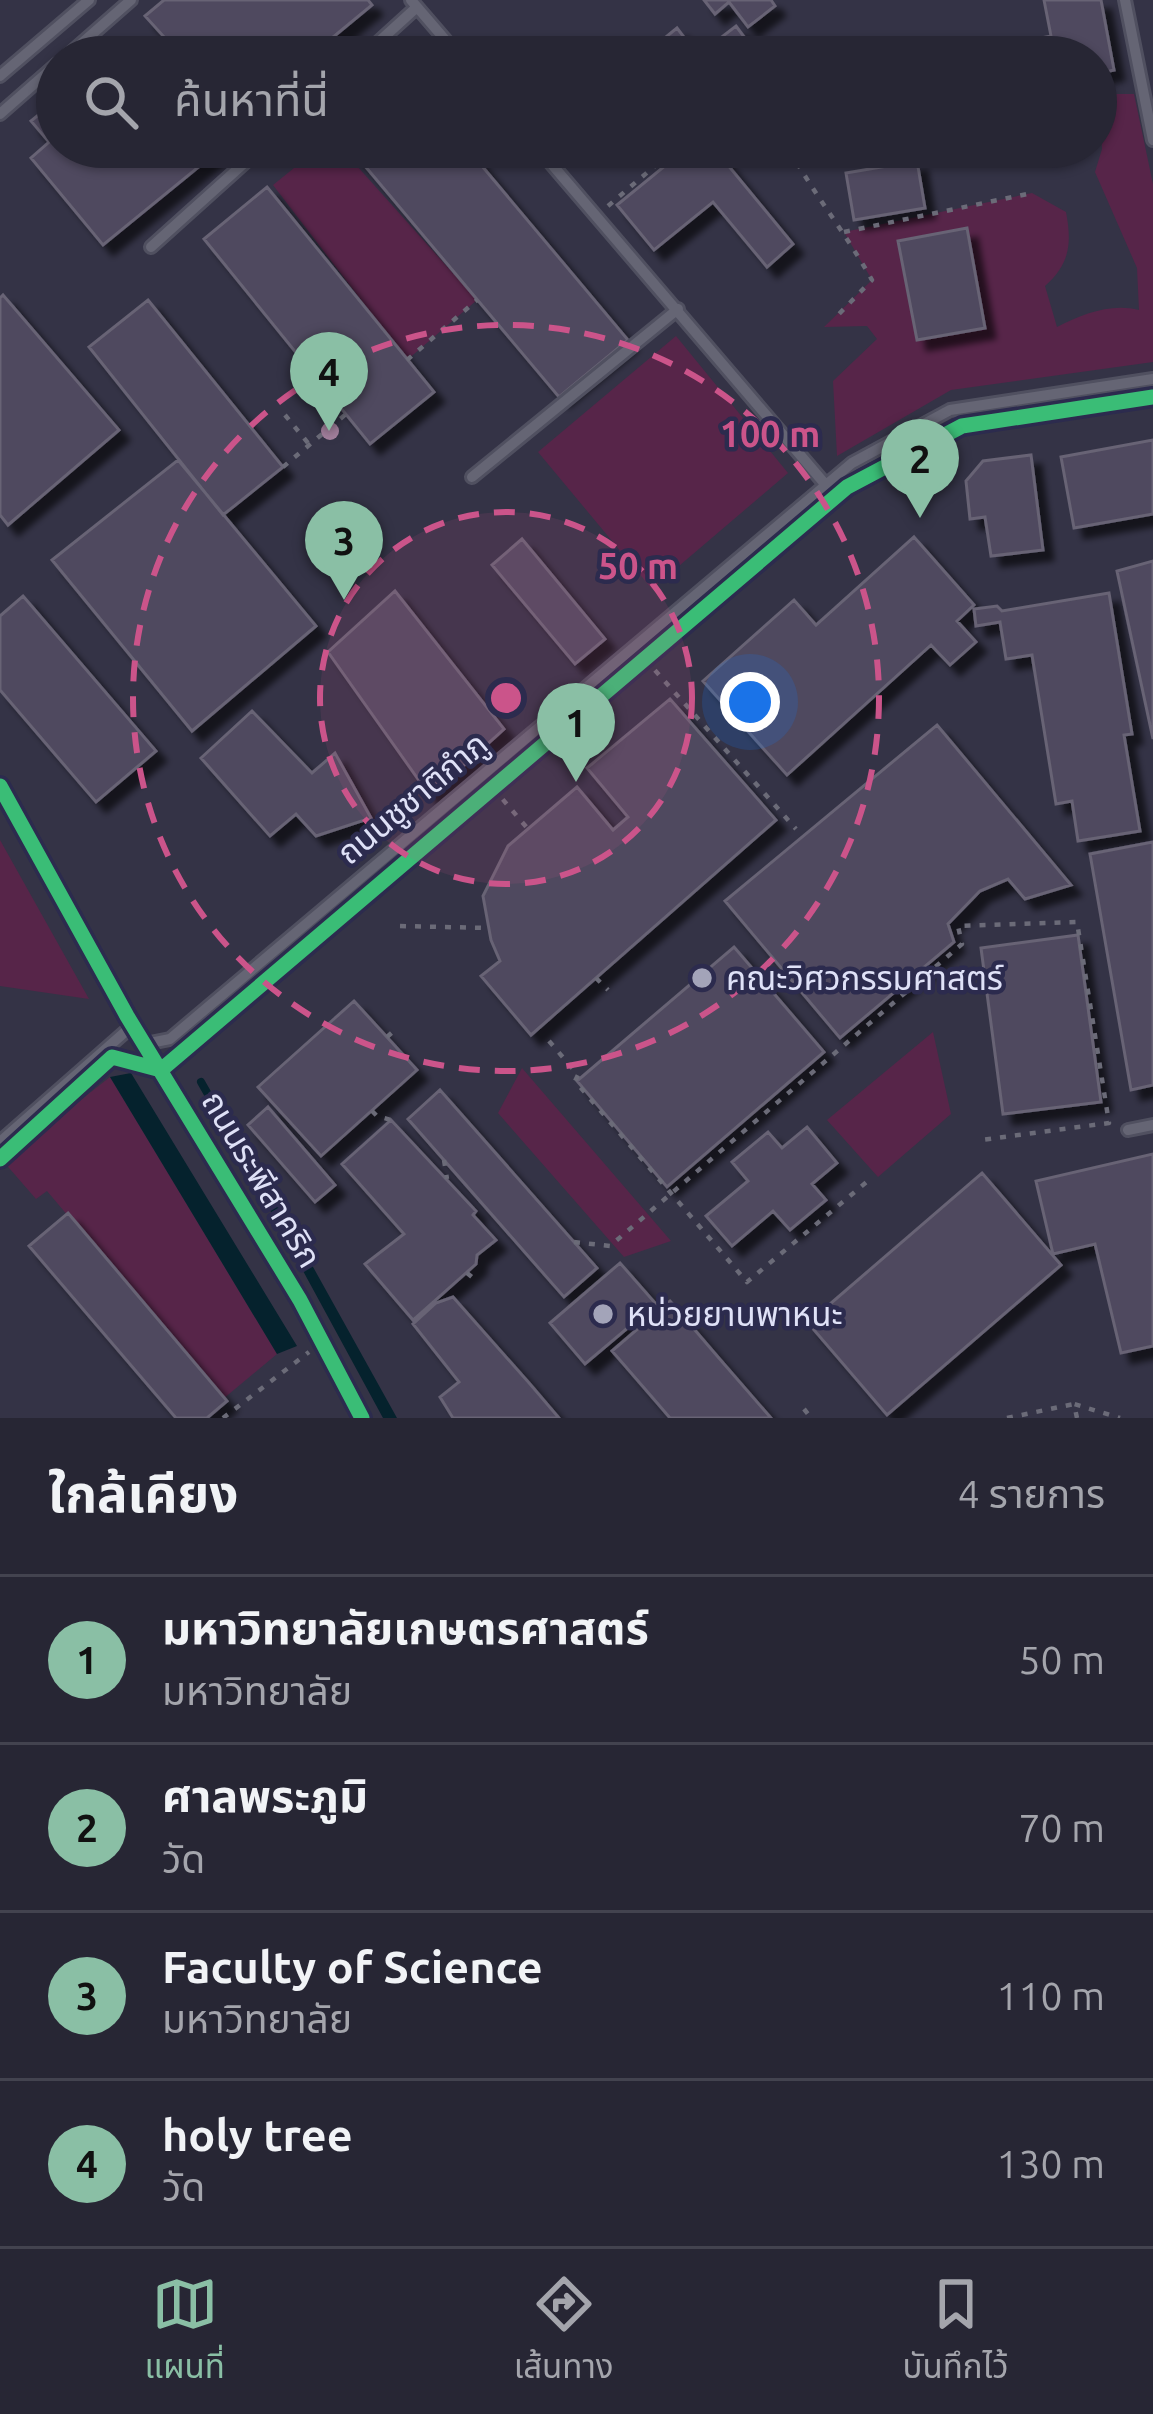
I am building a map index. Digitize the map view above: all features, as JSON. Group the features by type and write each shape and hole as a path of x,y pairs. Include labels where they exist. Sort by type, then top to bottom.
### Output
{"lane":[{"path":"46,36 88,0"},
{"path":"90,36 131,0"},
{"path":"1125,0 1153,140"},
{"path":"382,36 414,3 442,36"},
{"path":"0,76 36,45"},
{"path":"0,114 36,82"},
{"path":"151,247 239,168"},
{"path":"555,168 826,484"},
{"path":"472,477 678,309"},
{"name":"ถนนชูชาติกำภู","path":"145,1044 170,1039 852,463 950,410 1153,379"},
{"name":"ถนนระพีสาคริก","path":"0,786 133,1024 300,1300 362,1418"},
{"path":"0,1142 133,1024"},
{"path":"1127,1130 1153,1125"}],"path":[{"path":"596,216 652,168"},
{"path":"800,168 872,280 836,316"},
{"path":"844,232 1031,193"},
{"path":"407,360 477,301"},
{"path":"283,467 346,414"},
{"path":"285,415 309,444"},
{"path":"628,673 652,653 796,829"},
{"path":"476,803 510,774"},
{"path":"493,788 528,829"},
{"path":"574,1241 610,1246 962,944 958,926 1077,922 1109,1123 981,1140"},
{"path":"400,926 488,928"},
{"path":"596,978 608,990"},
{"path":"387,1037 397,1028"},
{"path":"548,1041 578,1075 574,1081 747,1282 868,1180"},
{"path":"371,1111 391,1120"},
{"path":"444,1160 447,1179"},
{"path":"309,1334 325,1365"},
{"path":"223,1418 300,1357"},
{"path":"1074,1404 1077,1418"},
{"path":"1007,1418 1074,1404 1120,1418"},
{"path":"804,1409 812,1418"}],"shaded area":[{"path":"1117,94 1134,94 1153,184 1153,362 951,390 837,456 833,381 877,339 867,326 824,327 872,280 844,232 1032,193 1066,212 1067,252 1060,270 1045,286 1057,327 1097,311 1139,310 1137,268 1096,168 1117,168"},
{"path":"294,168 359,168 477,300 407,360 273,185"},
{"path":"676,336 788,473 652,589 538,452"},
{"path":"0,840 89,999 0,986"},
{"path":"933,1032 951,1114 878,1177 827,1120"},
{"path":"522,1068 671,1241 624,1257 498,1113"},
{"path":"110,1077 277,1354 223,1399 47,1191 36,1199 3,1161"}],"water":[{"path":"131,1073 297,1346 277,1354 110,1077"},
{"path":"223,1105 397,1418 383,1418 215,1109"}],"building":[{"path":"164,0 368,0 372,5 334,36 163,36 145,16"},
{"path":"704,0 771,0 775,6 748,27 729,2 715,14"},
{"path":"1044,0 1101,0 1108,36 1051,36"},
{"path":"736,26 743,36 723,36"},
{"path":"39,168 197,168 103,245"},
{"path":"367,168 484,168 628,340 559,397"},
{"path":"662,168 730,168 793,244 767,267 713,202 654,250 617,205"},
{"path":"918,168 925,208 854,220 846,173"},
{"path":"267,187 434,392 370,444 204,239"},
{"path":"967,228 985,328 917,340 898,241"},
{"path":"3,295 119,430 8,525 0,515"},
{"path":"148,300 283,467 223,515 89,347"},
{"path":"1153,440 1153,514 1074,528 1061,457"},
{"path":"1031,455 1043,550 991,556 985,517 970,519 966,481 983,461"},
{"path":"178,460 316,626 192,731 52,560"},
{"path":"914,537 974,605 957,621 976,642 950,665 931,645 787,775 703,681 794,600 816,625"},
{"path":"522,539 605,639 575,664 492,565"},
{"path":"1153,561 1153,739 1117,571"},
{"path":"395,591 504,729 430,796 328,652"},
{"path":"1109,593 1132,734 1124,735 1140,831 1078,841 1072,801 1056,804 1032,655 1006,659 1000,622 976,626 974,609 997,606 1002,611"},
{"path":"23,596 156,751 96,802 0,690 0,616"},
{"path":"670,699 776,820 531,1035 481,976 500,961 483,896 508,846 577,787 613,830 628,817 587,768"},
{"path":"252,711 312,773 335,753 371,818 316,836 296,814 270,836 201,758"},
{"path":"937,725 1071,885 1025,899 1008,879 980,891 948,924 954,942 840,1038 725,901"},
{"path":"1153,842 1153,1085 1131,1090 1090,854"},
{"path":"1078,935 1101,1102 1003,1114 981,948"},
{"path":"734,947 824,1052 667,1187 577,1081"},
{"path":"354,1001 417,1070 321,1156 258,1087"},
{"path":"440,1090 597,1268 564,1297 408,1119"},
{"path":"268,1107 335,1185 315,1202 248,1125"},
{"path":"391,1120 476,1211 473,1215 496,1240 413,1320 365,1264 404,1234 342,1164"},
{"path":"807,1127 837,1163 812,1184 826,1200 790,1230 773,1211 732,1246 706,1216 748,1181 732,1162 768,1132 782,1148"},
{"path":"1153,1154 1153,1346 1121,1353 1095,1244 1053,1254 1036,1181"},
{"path":"982,1173 1061,1265 887,1415 808,1323"},
{"path":"68,1213 227,1401 207,1418 176,1418 29,1246"},
{"name":"หน่วยยานพาหนะ","path":"620,1263 656,1304 585,1364 550,1323"},
{"path":"453,1297 559,1418 453,1418 440,1397 459,1382 413,1324 436,1303"},
{"path":"670,1301 771,1418 670,1418 612,1351"}],"waterway":[{"path":"201,1082 221,1117"}],"cycle path":[{"path":"0,1159 112,1057 161,1070 847,487 962,426 1153,397"},
{"path":"0,786 127,1016 300,1300 362,1418"}],"place":[{"name":"holy tree","path":"329,431"},
{"name":"ศาลพระภูมิ","path":"920,518"},
{"name":"Faculty of Science","path":"344,600"},
{"name":"มหาวิทยาลัยเกษตรศาสตร์","path":"576,782"},
{"name":"คณะวิศวกรรมศาสตร์","path":"702,978"},
{"name":"หน่วยยานพาหนะ","path":"603,1314"}]}
